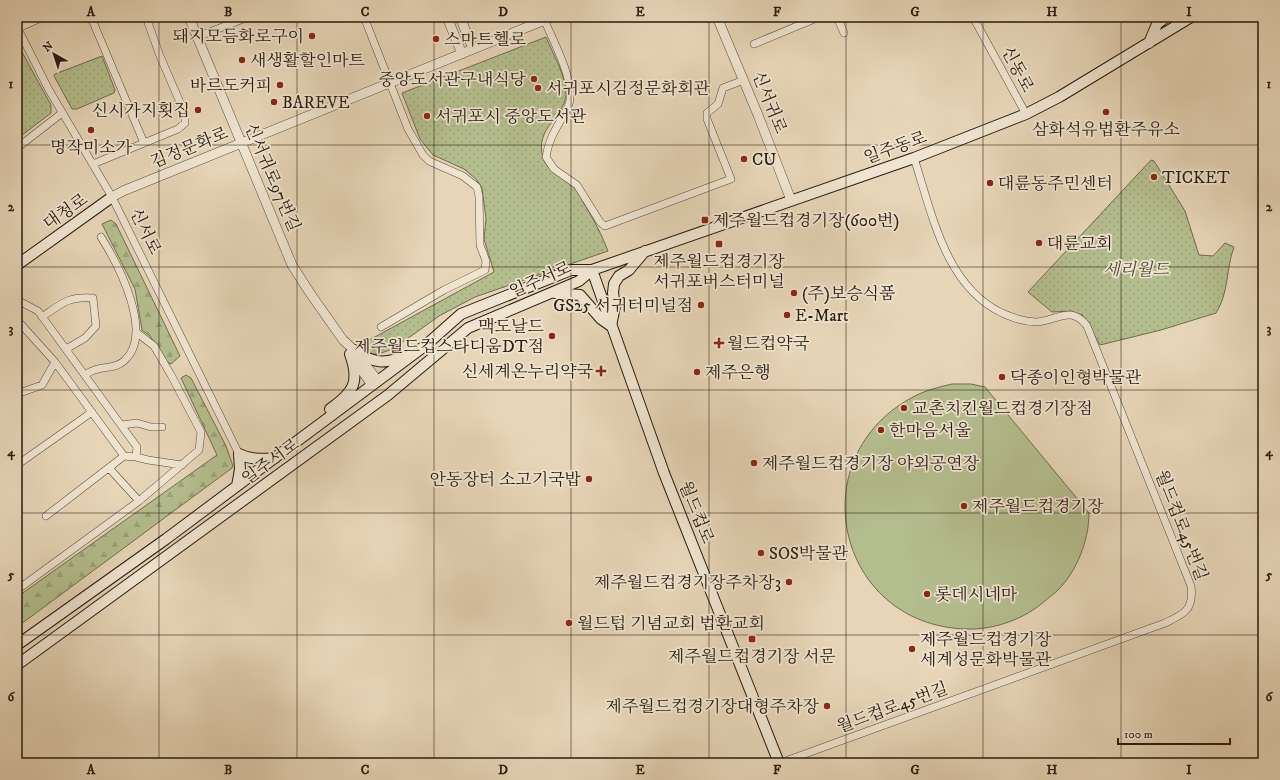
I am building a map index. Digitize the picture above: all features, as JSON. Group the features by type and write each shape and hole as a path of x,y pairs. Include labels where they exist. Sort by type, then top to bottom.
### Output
{"main road":[{"path":"1149,42 1157,24 1166,17"},
{"name":"일주동로","path":"592,270 914,158 1026,114 1059,97 1188,18"},
{"name":"대청로","path":"17,265 112,197"},
{"path":"550,293 580,294 601,319 611,326 615,306 613,293 614,284 619,276 629,270 645,251"},
{"name":"일주서로","path":"17,645 166,539 426,346 461,314 571,270 592,270"},
{"name":"월드컵로","path":"592,270 664,473 780,763"},
{"name":"일주서로","path":"17,665 385,397 468,328 579,281 592,270"},
{"path":"352,352 371,360 383,362 407,356 426,346"},
{"path":"316,427 323,414 345,395 356,379 352,352"},
{"path":"375,383 385,397"},
{"path":"237,486 240,469 239,454 257,460 275,458"}],"street":[{"path":"17,27 43,17"},
{"path":"91,17 144,143"},
{"path":"93,164 178,129 183,126 186,119 160,56 146,17"},
{"name":"신서귀로97번길","path":"189,17 292,265 343,340 375,383"},
{"path":"197,37 248,17"},
{"path":"364,17 408,129 423,155 429,161 463,176 477,187 479,196 480,245 486,261 485,270 480,274 444,290 381,328"},
{"path":"447,17 462,54"},
{"path":"460,17 473,49"},
{"name":"신서귀로","path":"717,17 744,80 791,200"},
{"path":"754,44 819,17"},
{"path":"837,17 844,33"},
{"name":"신동로","path":"973,17 1026,114"},
{"name":"김정문화로","path":"112,197 122,190 391,83 546,18 569,80 570,92 568,107 554,130 546,157 554,170 577,185 600,222 605,226 731,179 707,116 709,111 718,104 723,88 744,80"},
{"name":"신서로","path":"17,27 62,113 112,197 239,454"},
{"path":"17,148 62,113"},
{"name":"월드컵로45번길","path":"780,763 1165,623 1187,611 1191,598 1191,586 1087,326 1080,318 1072,314 1038,322 1018,320 994,309 970,290 955,271 950,261 914,158"},
{"path":"85,375 92,370 116,366 125,361 135,341 136,323 127,288 115,258 101,237"},
{"path":"42,317 63,302 78,297 93,298 96,326 85,338 66,349"},
{"path":"17,300 38,311 137,447 136,457"},
{"path":"17,320 55,362 124,456"},
{"path":"17,590 139,501 199,450 201,432 174,380 154,346 136,332"},
{"path":"17,394 42,385 55,362"},
{"path":"17,465 92,412"},
{"path":"122,425 137,423 151,427 162,427"},
{"path":"46,516 124,456 182,465"},
{"path":"109,468 139,501"}],"green space":[{"path":"546,37 562,73 566,94 561,110 546,130 543,138 541,147 543,158 545,163 552,171 570,182 577,189 603,238 608,251 475,297 439,316 393,349 378,354 370,354 362,344 494,272 484,239 486,219 482,188 476,179 464,169 433,155 420,139 402,93"},
{"path":"17,43 51,105 51,113 17,139"},
{"path":"102,56 115,90 114,93 77,109 72,109 54,76 55,74"},
{"name":"세리월드","path":"1151,160 1154,161 1185,211 1199,255 1213,256 1225,243 1234,247 1231,255 1223,297 1216,313 1161,330 1100,345 1082,315 1071,311 1052,312 1028,292"},
{"path":"111,220 116,224 180,356 171,364 167,362 150,336 142,330 135,289 102,224"},
{"path":"186,375 191,378 226,446 233,466 232,468 17,627 17,597 217,455 181,378"},
{"name":"제주월드컵경기장","path":"952,384 971,384 985,387 1089,513 1087,534 1081,554 1071,574 1058,590 1029,613 1009,622 987,628 966,629 921,620 886,599 862,569 848,533 846,495 856,457 879,423 915,396 928,390"}],"place":[{"name":"돼지모듬화로구이","path":"312,36"},
{"name":"스마트헬로","path":"436,39"},
{"name":"새생활할인마트","path":"242,60"},
{"name":"중앙도서관구내식당","path":"534,79"},
{"name":"바르도커피","path":"280,85"},
{"name":"서귀포시김정문화회관","path":"538,88"},
{"name":"BAREVE","path":"274,102"},
{"name":"신시가지횟집","path":"198,110"},
{"name":"삼화석유법환주유소","path":"1106,112"},
{"name":"서귀포시 중앙도서관","path":"427,116"},
{"name":"명작미소가","path":"91,130"},
{"name":"CU","path":"744,159"},
{"name":"TICKET","path":"1154,177"},
{"name":"대륜동주민센터","path":"990,183"},
{"name":"제주월드컵경기장(600번)","path":"705,220"},
{"name":"대륜교회","path":"1039,243"},
{"name":"제주월드컵경기장 서귀포버스터미널","path":"719,244"},
{"name":"(주)보승식품","path":"794,293"},
{"name":"GS25 서귀터미널점","path":"701,305"},
{"name":"E-Mart","path":"787,315"},
{"name":"맥도날드 제주월드컵스타디움DT점","path":"552,336"},
{"name":"월드컵약국","path":"719,343"},
{"name":"신세계온누리약국","path":"601,371"},
{"name":"제주은행","path":"697,372"},
{"name":"닥종이인형박물관","path":"1002,377"},
{"name":"교촌치킨월드컵경기장점","path":"904,408"},
{"name":"한마음서울","path":"881,430"},
{"name":"제주월드컵경기장 야외공연장","path":"754,463"},
{"name":"안동장터 소고기국밥","path":"589,479"},
{"name":"제주월드컵경기장","path":"964,506"},
{"name":"SOS박물관","path":"761,553"},
{"name":"제주월드컵경기장주차장3","path":"789,582"},
{"name":"롯데시네마","path":"927,594"},
{"name":"월드텁 기념교회 법환교회","path":"569,623"},
{"name":"제주월드컵경기장 서문","path":"752,639"},
{"name":"제주월드컵경기장 세계성문화박물관","path":"912,649"},
{"name":"제주월드컵경기장대형주차장","path":"827,706"}]}
